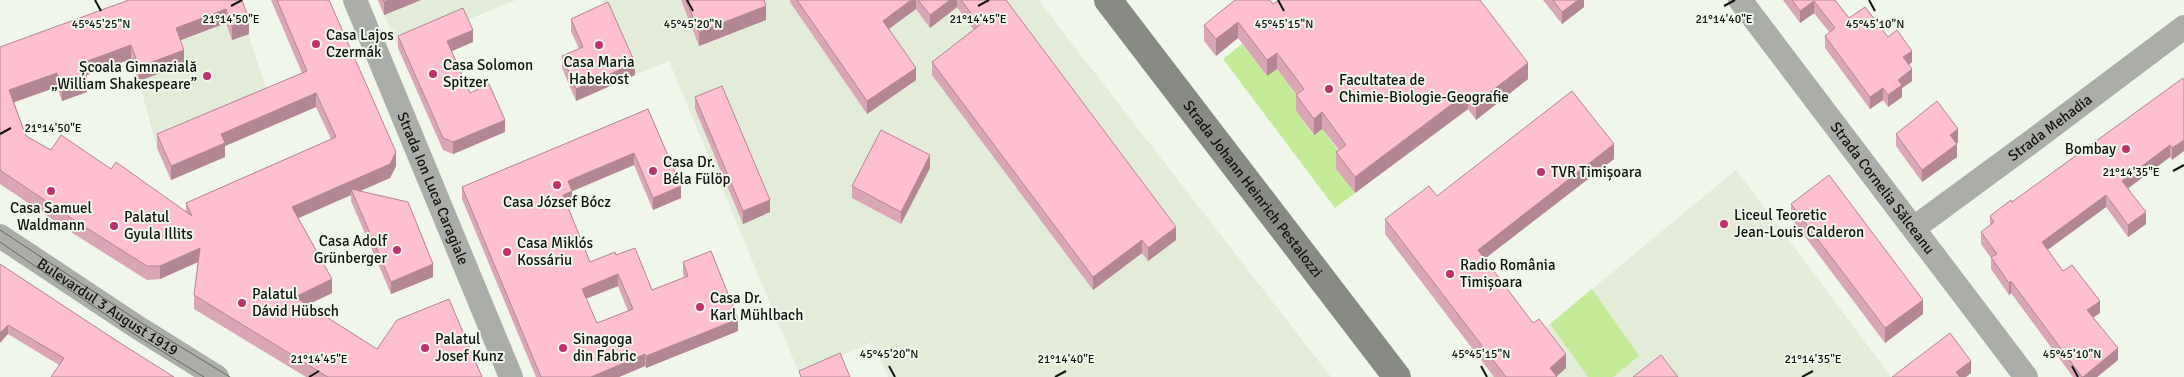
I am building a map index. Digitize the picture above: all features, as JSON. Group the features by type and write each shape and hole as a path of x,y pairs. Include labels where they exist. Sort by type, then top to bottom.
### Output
{"main road":[{"name":"Strada Johann Heinrich Pestalozzi","path":"1108,0 1397,377"}],"street":[{"name":"Strada Ion Luca Caragiale","path":"355,0 511,377"},
{"name":"Strada Cornelia Sălceanu","path":"1740,0 2026,377"},
{"name":"Strada Mehadia","path":"1914,228 2180,38"},
{"name":"Bulevardul 3 August 1919","path":"0,236 137,328 217,377"}],"shaded area":[{"name":"Școala Gimnazială „William Shakespeare”","path":"237,0 270,100 157,148 139,81 164,71 141,9"},
{"path":"378,0 516,0 398,48"},
{"path":"602,0 1038,0 1331,377 888,377 873,342 799,373 669,61 635,75"},
{"name":"Liceul Teoretic Jean-Louis Calderon","path":"1736,170 1891,377 1485,377 1539,333"}],"green space":[{"path":"1242,44 1267,76 1277,69 1304,105 1296,111 1313,135 1322,129 1346,161 1336,169 1355,193 1335,208 1223,59"},
{"path":"1592,289 1639,356 1613,377 1588,377 1550,324"}],"building":[{"path":"129,0 242,0 249,20 232,26 226,9 176,28 184,50 139,67 131,45 82,63 87,78 62,87 57,73 9,90 26,136 51,150 61,135 111,169 116,162 192,216 186,203 336,137 316,93 221,134 225,143 171,166 157,134 307,71 277,0 329,0 396,152 390,164 292,207 332,279 295,297 377,349 397,320 449,299 482,377 328,377 194,295 200,248 160,266 147,266 0,170 0,47"},
{"path":"686,0 764,0 766,6 699,32"},
{"path":"797,0 911,0 883,21 916,68 867,101"},
{"path":"918,0 950,0 930,15"},
{"path":"961,0 1006,0 1176,227 1148,248 1142,240 1093,277 932,62 980,25"},
{"path":"1235,0 1270,0 1273,4 1279,0 1480,0 1528,63 1476,103 1468,92 1355,177 1336,152 1346,145 1322,112 1314,119 1296,95 1304,89 1277,53 1267,60 1238,22 1216,39 1204,25"},
{"path":"1553,0 1578,0 1562,12"},
{"path":"1792,0 1835,0 1849,18 1865,7 1888,37 1897,30 1912,51 1903,57 1912,69 1898,80 1902,85 1888,95 1883,88 1870,97 1825,36 1835,28 1814,1 1800,11"},
{"name":"Casa Maria Habekost","path":"608,2 635,63 576,89 562,56 583,47 571,19"},
{"path":"463,8 473,30 447,41 470,93 489,84 505,120 453,142 443,138 398,36"},
{"path":"2183,78 2184,140 2172,148 2170,145 2122,181 2146,212 2128,225 2106,195 2042,242 2063,271 2072,265 2100,301 2087,310 2118,348 2082,377 2011,281 2009,283 1991,257 1997,254 1981,232 1994,222 1990,216"},
{"path":"722,86 770,200 743,211 695,97"},
{"path":"1572,91 1614,144 1478,250 1533,323 1539,319 1566,354 1550,368 1557,377 1506,377 1385,219 1429,186 1437,196"},
{"path":"1937,101 1958,129 1950,135 1957,144 1922,170 1896,134"},
{"path":"648,109 681,186 653,198 634,153 568,181 572,191 563,195 590,262 615,252 616,255 635,248 652,290 688,276 683,262 711,251 738,319 646,356 645,354 591,377 541,377 462,187","holes":["618,274 633,309 597,323 582,289"]},
{"path":"881,130 930,155 901,212 852,186"},
{"path":"1829,175 1923,300 1885,328 1791,204"},
{"name":"Casa Adolf Grünberger","path":"351,189 408,202 433,264 391,282"},
{"path":"0,264 174,377 51,377 64,358 8,325 0,333"},
{"path":"1950,333 1971,361 1956,372 1960,377 1892,377"},
{"path":"840,353 850,377 801,377 799,371"},
{"path":"1661,355 1678,377 1633,377"}],"tram line":[{"path":"0,230 140,322 230,377"},
{"path":"0,242 134,334 204,377"}],"place":[{"name":"Casa Lajos Czermák","path":"316,44"},
{"name":"Casa Maria Habekost","path":"599,45"},
{"name":"Casa Solomon Spitzer","path":"433,74"},
{"name":"Școala Gimnazială „William Shakespeare”","path":"207,76"},
{"name":"Facultatea de Chimie-Biologie-Geografie","path":"1329,89"},
{"name":"Bombay","path":"2126,149"},
{"name":"Casa Dr. Béla Fülöp","path":"653,171"},
{"name":"TVR Timișoara","path":"1541,172"},
{"name":"Casa József Bócz","path":"557,185"},
{"name":"Casa Samuel Waldmann","path":"51,191"},
{"name":"Liceul Teoretic Jean-Louis Calderon","path":"1724,224"},
{"name":"Palatul Gyula Illits","path":"114,226"},
{"name":"Casa Adolf Grünberger","path":"397,250"},
{"name":"Casa Miklós Kossáriu","path":"507,252"},
{"name":"Radio România Timișoara","path":"1450,274"},
{"name":"Palatul Dávid Hübsch","path":"242,303"},
{"name":"Casa Dr. Karl Mühlbach","path":"700,307"},
{"name":"Palatul Josef Kunz","path":"425,348"},
{"name":"Sinagoga din Fabric","path":"563,348"}]}
